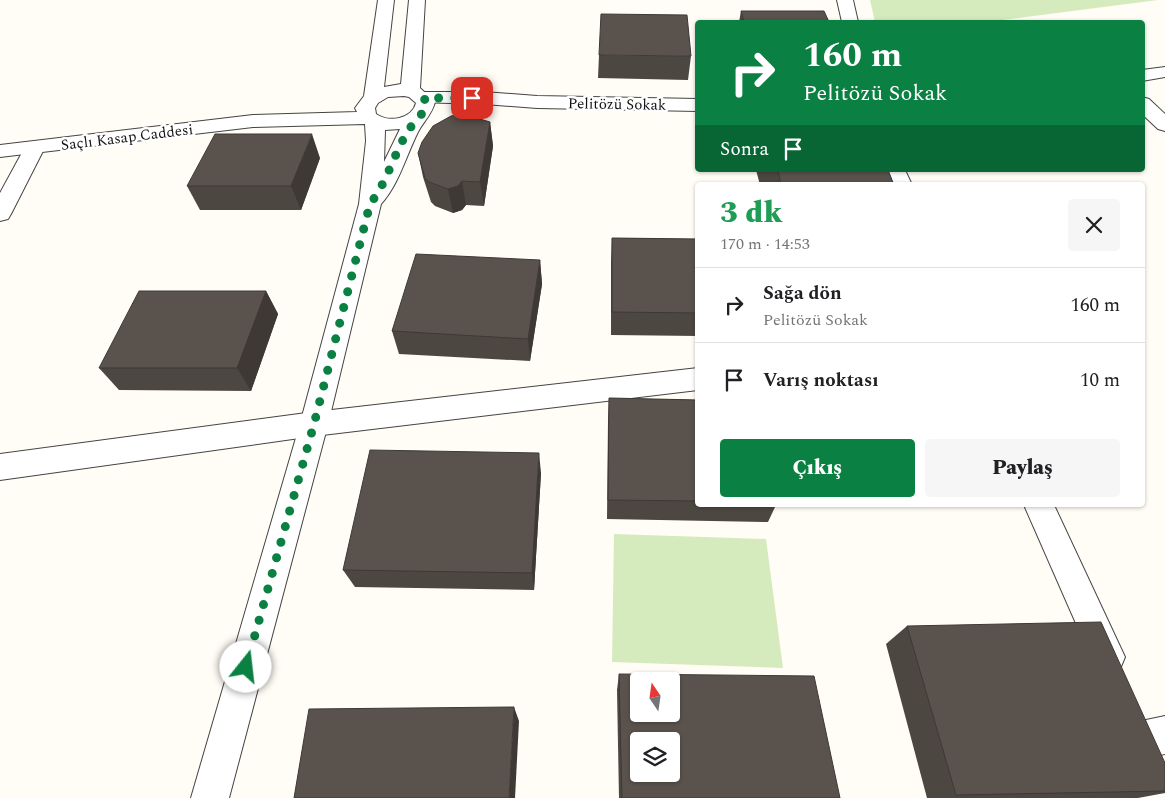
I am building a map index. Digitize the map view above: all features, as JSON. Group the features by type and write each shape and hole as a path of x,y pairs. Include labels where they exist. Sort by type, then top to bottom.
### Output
{"street":[{"path":"210,798 314,424 370,204 370,177 376,142 371,109 386,0"},
{"path":"370,204 384,183 418,105 417,0"},
{"path":"845,0 850,20"},
{"path":"1145,75 1165,72"},
{"path":"371,109 391,91 418,105"},
{"name":"Pelitözü Sokak","path":"418,105 481,109 537,102 695,105"},
{"path":"371,109 386,124 400,123 418,105"},
{"path":"1145,106 1165,125"},
{"name":"Saçlı Kasap Caddesi","path":"0,151 34,149 253,121 371,109"},
{"path":"0,214 34,149"},
{"path":"0,467 314,424 695,378"},
{"path":"1040,507 1144,727"}],"green space":[{"path":"870,0 1158,0 1002,20 875,20"},
{"path":"614,534 766,539 783,668 612,662"}],"building":[{"path":"741,11 824,11 828,20 743,20"},
{"path":"601,14 687,15 691,56 599,55"},
{"path":"463,114 490,122 480,182 462,181 458,186 448,189 429,182 425,178 418,153 422,142 433,126 451,116"},
{"path":"215,134 312,134 291,186 187,186"},
{"path":"778,172 889,172 893,182 780,182"},
{"path":"612,238 695,239 695,313 612,312"},
{"path":"416,254 540,260 528,339 392,331"},
{"path":"139,291 266,291 237,368 99,368"},
{"path":"609,398 695,400 695,501 608,500"},
{"path":"370,450 539,453 532,573 343,570"},
{"path":"1101,622 1165,763 1165,791 956,795 907,626"},
{"path":"619,674 630,674 630,722 680,722 680,675 814,676 840,798 622,798"},
{"path":"514,707 509,798 294,798 309,709"}],"route":[{"path":"246,667 314,424 370,204 389,174 405,135 425,109 426,102 424,98 472,98"}]}
